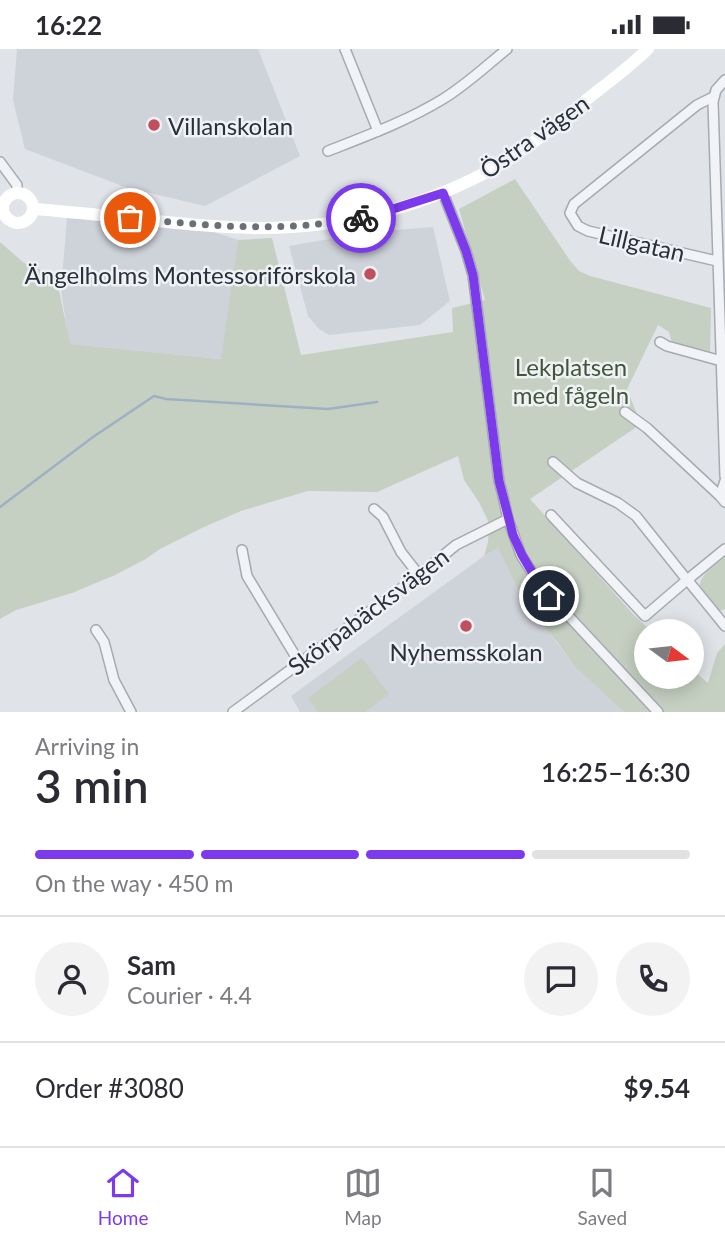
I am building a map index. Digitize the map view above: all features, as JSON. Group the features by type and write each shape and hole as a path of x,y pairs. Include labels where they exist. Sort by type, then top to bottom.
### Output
{"main road":[{"name":"Östra vägen","path":"17,193 7,197 1,207 9,221 19,224 29,219 33,209 219,226 307,226 365,217 443,193 503,163 625,70 648,49"},
{"path":"17,193 30,199 33,209"}],"street":[{"path":"345,49 378,131"},
{"path":"328,151 378,131 442,100 462,86 492,55 507,49"},
{"path":"722,499 725,479 723,362 717,261 721,235 713,97 725,79"},
{"name":"Lillgatan","path":"713,97 697,105 574,204 570,211 578,226 588,231 717,261"},
{"path":"0,162 17,185 17,193"},
{"path":"443,193 473,275 499,481 508,519 522,555 549,596 658,712"},
{"path":"660,342 667,347 723,362"},
{"path":"625,412 647,428 722,499"},
{"path":"553,462 571,479 618,503 636,516 725,626"},
{"path":"374,509 383,517 401,552 419,575"},
{"path":"551,516 645,617 725,549"},
{"name":"Skörpabäcksvägen","path":"233,712 456,545 508,519"},
{"path":"242,549 247,576 299,662"},
{"path":"96,630 104,642 116,686 131,712"}],"shaded area":[{"name":"Villanskolan","path":"17,49 258,49 300,156 205,206 125,187 25,149 13,100"},
{"path":"67,218 211,231 238,240 222,359 69,344 61,290"},
{"name":"Ängelholms Montessoriförskola","path":"433,227 450,301 420,325 329,335 319,329 308,316 289,246 370,232"},
{"name":"Nyhemsskolan","path":"498,548 519,592 575,667 624,712 300,712 291,696"}],"green space":[{"name":"Lekplatsen med fågeln","path":"515,179 579,271 711,308 710,353 673,347 669,332 658,325 627,389 641,424 530,499 638,619 634,619 634,689 704,689 704,679 708,683 717,653 725,644 725,712 624,712 575,667 519,592 498,548 484,556 489,523 464,480 458,456 377,492 308,491 241,511 160,549 115,575 72,593 16,610 0,619 0,242 24,263 56,276 70,344 221,359 238,240 272,238 301,355 453,332 452,308 485,300 459,209"},
{"path":"725,557 725,609 720,611 700,586 706,574"},
{"path":"362,658 389,694 365,712 318,712 308,698"}],"waterway":[{"path":"0,507 93,437 154,396 328,409 377,402"}],"way so far":[{"path":"130,218 257,228 307,226 361,218"}],"place":[{"name":"Villanskolan","path":"154,125"},
{"name":"Ängelholms Montessoriförskola","path":"370,274"},
{"name":"Nyhemsskolan","path":"466,626"}],"route":[{"path":"361,218 443,193 473,275 499,481 508,519 522,555 549,596"}]}
